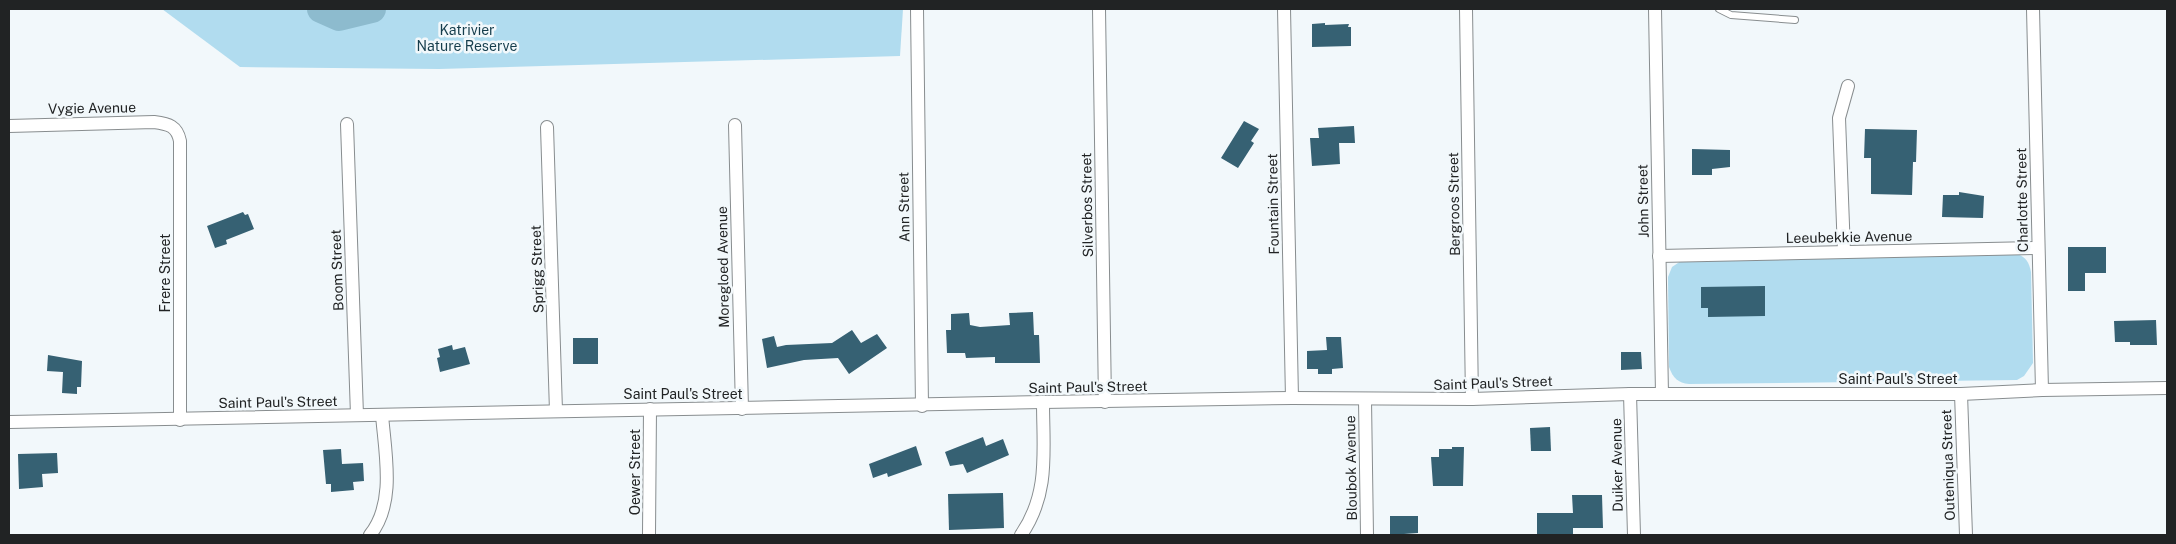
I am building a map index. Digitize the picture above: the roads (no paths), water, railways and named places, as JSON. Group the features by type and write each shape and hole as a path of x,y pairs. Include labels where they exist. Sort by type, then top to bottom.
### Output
{"street":[{"name":"Ann Street","path":"917,9 922,406"},
{"name":"Silverbos Street","path":"1099,9 1105,402"},
{"name":"Fountain Street","path":"1284,9 1292,398"},
{"name":"Bergroos Street","path":"1466,9 1472,400"},
{"name":"John Street","path":"1655,9 1662,394"},
{"name":"Charlotte Street","path":"2033,9 2042,390"},
{"path":"1844,252 1839,118 1848,86"},
{"name":"Vygie Avenue","path":"9,126 154,122 166,123 175,128"},
{"name":"Boom Street","path":"347,124 357,416"},
{"name":"Moregloed Avenue","path":"735,124 742,409"},
{"name":"Sprigg Street","path":"547,126 556,411"},
{"name":"Frere Street","path":"175,128 180,141 180,420"},
{"name":"Leeubekkie Avenue","path":"1659,256 2038,248"},
{"name":"Saint Paul's Street","path":"9,422 1292,398 1472,400 1630,394 1961,394 2042,390 2167,388"},
{"name":"Duiker Avenue","path":"1630,394 1634,535"},
{"name":"Outeniqua Street","path":"1961,394 1966,535"},
{"name":"Bloubok Avenue","path":"1364,400 1367,535"},
{"path":"1021,535 1035,510 1043,482 1043,402"},
{"name":"Oewer Street","path":"649,535 650,409"},
{"path":"370,535 379,519 386,492 382,414"}],"lane":[{"path":"1719,9 1731,15 1796,20"}],"waterway":[{"path":"321,9 339,17 372,9"}],"park label":[{"name":"Katrivier Nature Reserve","path":"467,38"}]}
